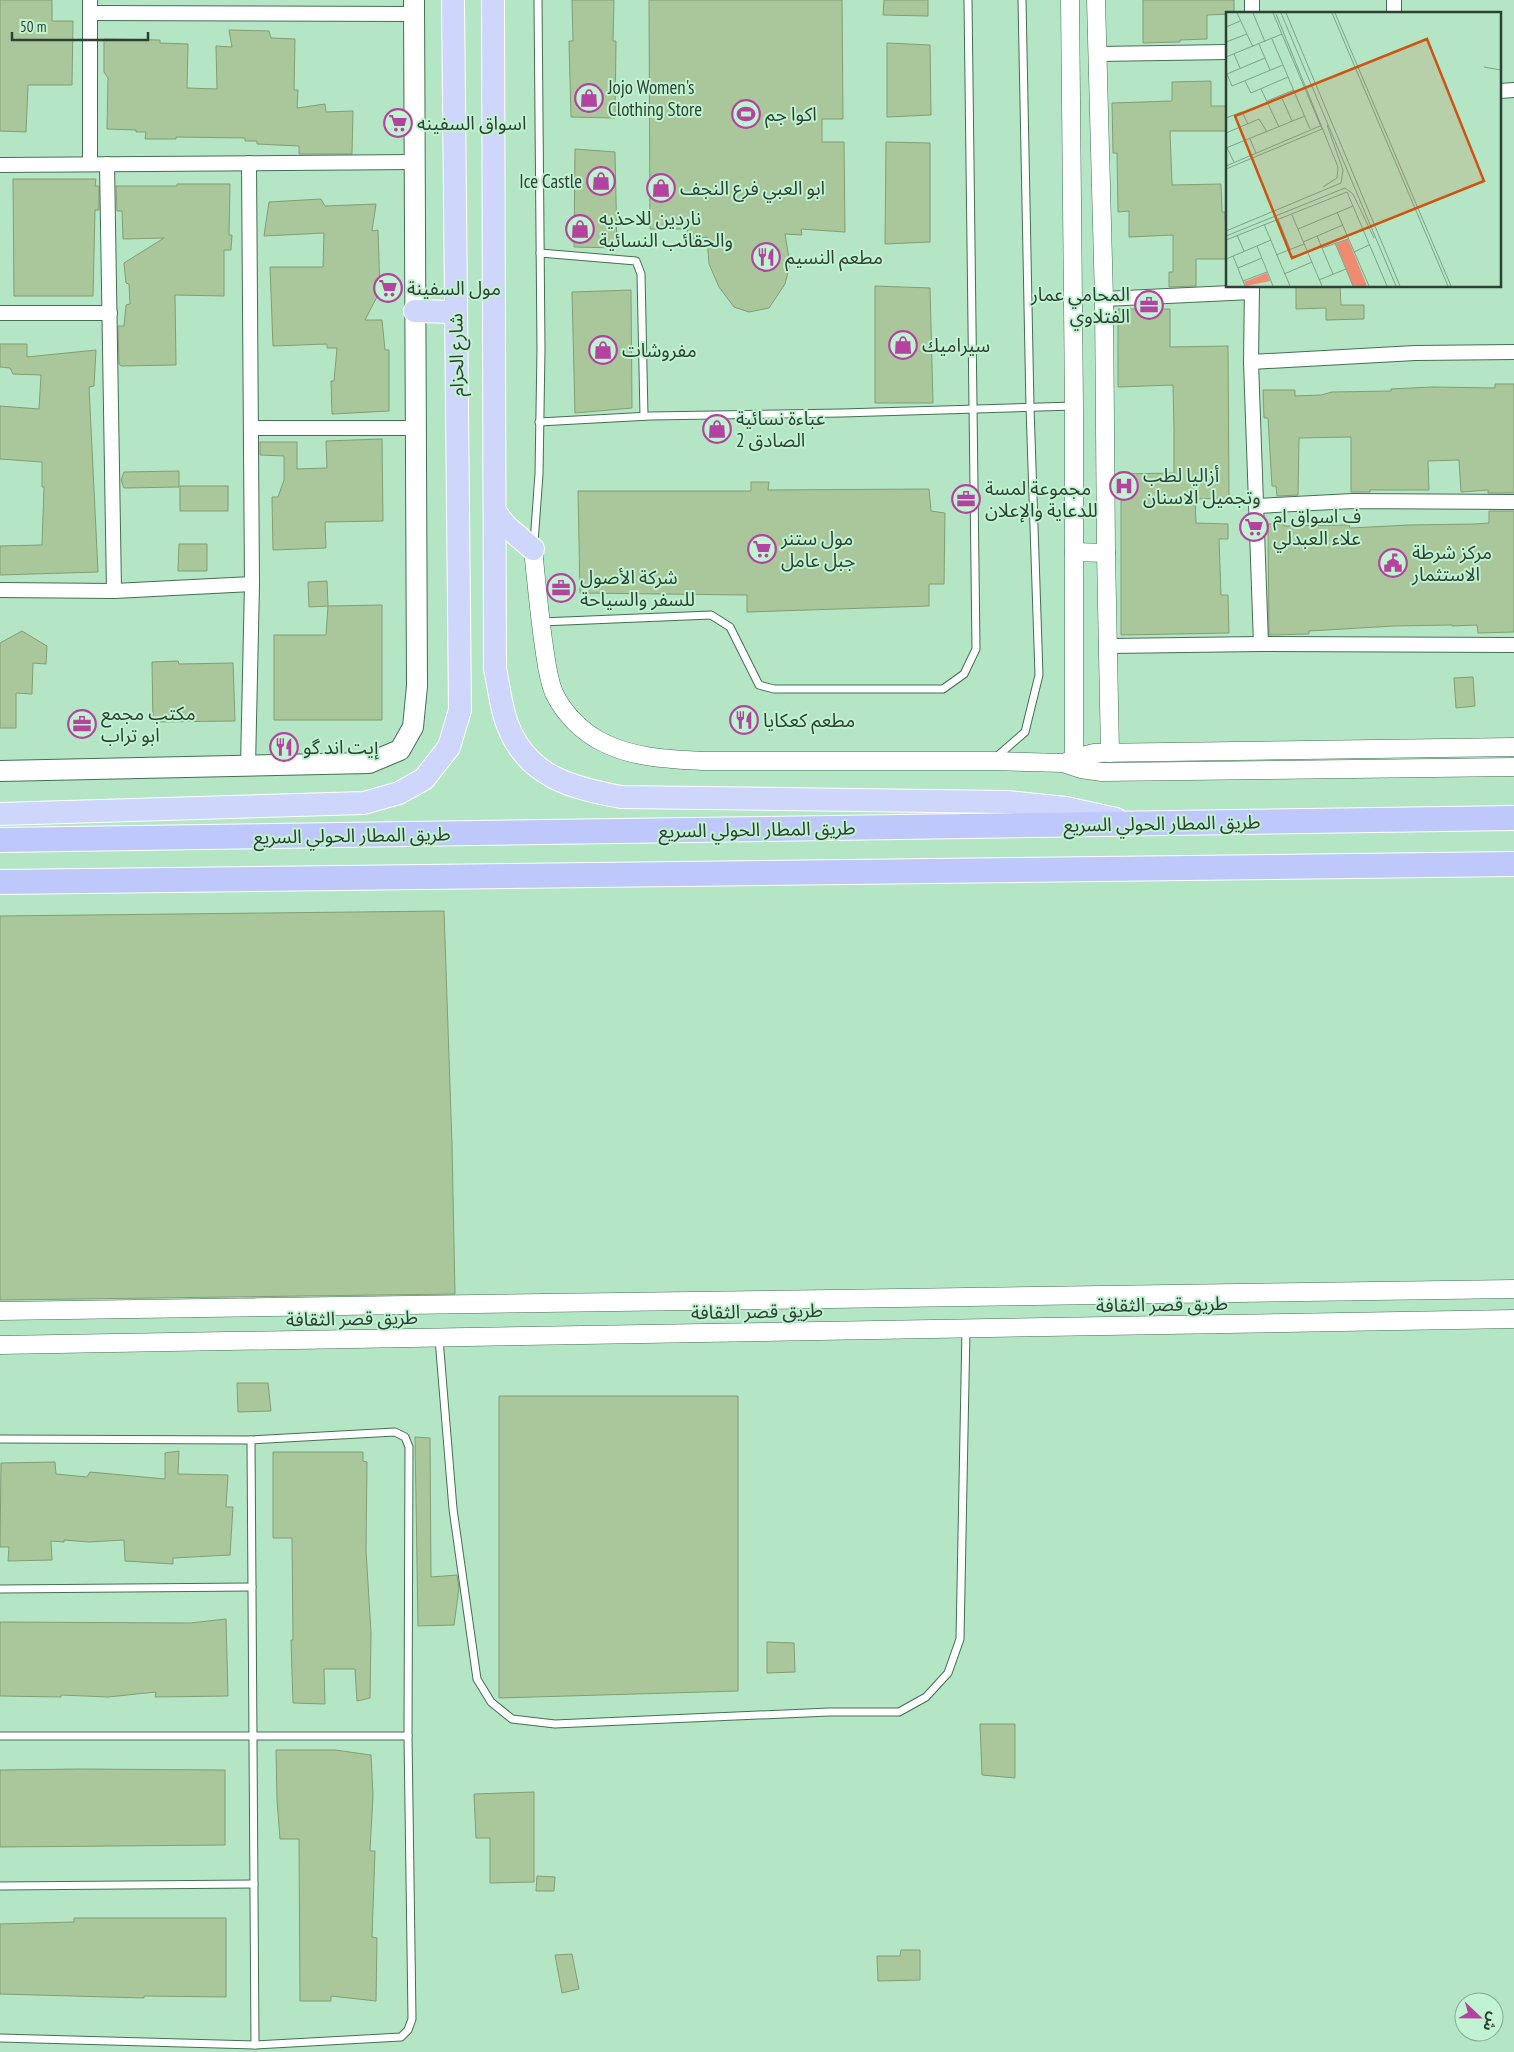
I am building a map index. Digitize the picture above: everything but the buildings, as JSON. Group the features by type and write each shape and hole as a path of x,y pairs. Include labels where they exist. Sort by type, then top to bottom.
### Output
{"highway":[{"name":"طريق المطار الحولي السريع","path":"0,840 1514,818"},
{"path":"0,882 1514,864"}],"main road":[{"name":"شارع الحزام","path":"0,814 364,803 399,793 424,779 449,747 460,710 453,0"},
{"name":"شارع الحزام","path":"493,0 496,669 507,724 520,750 545,774 581,790 621,797 1008,802 1066,808 1137,824"},
{"path":"0,771 369,764 400,750 413,727 417,686 414,7"},
{"path":"415,311 456,312"},
{"path":"496,513 519,538 533,549"}],"street":[{"path":"1069,760 1074,552 1070,0"},
{"path":"1096,0 1104,299 1110,753"},
{"path":"90,164 90,6 414,7"},
{"path":"1097,54 1226,52"},
{"path":"0,165 414,162"},
{"path":"248,766 252,584 249,163"},
{"path":"108,164 114,591"},
{"path":"1104,299 1252,289 1251,362 1261,644"},
{"path":"0,313 110,313"},
{"path":"1251,362 1414,353 1514,352"},
{"path":"252,428 416,428"},
{"path":"1257,506 1353,501 1514,502"},
{"path":"533,549 547,669 554,692 567,713 584,731 598,740 628,751 663,758 702,761 992,761 1069,760 1094,754 1110,753 1514,746"},
{"path":"1074,552 1106,553"},
{"path":"0,590 114,591 252,584"},
{"path":"1109,646 1261,644 1514,645"},
{"path":"1069,760 1081,769 1102,772 1514,767"},
{"name":"طريق قصر الثقافة","path":"0,1311 1514,1289"},
{"name":"طريق قصر الثقافة","path":"0,1345 1514,1319"}],"lane":[{"path":"533,549 539,474 538,0"},
{"path":"541,622 711,615 730,627 759,685 774,689 944,689 964,674 976,649 968,0"},
{"path":"992,761 1025,732 1039,675 1030,407 1022,0"},
{"path":"540,253 636,261 641,274 644,416"},
{"path":"539,422 644,416 1074,406"},
{"path":"439,1338 453,1508 478,1679 491,1702 512,1720 555,1724 828,1712 899,1712 926,1697 948,1673 960,1639 966,1328"},
{"path":"0,1439 251,1440 395,1432 405,1436 409,1446 408,1736 412,2019 408,2030 401,2037 256,2045 0,2038"},
{"path":"251,1440 256,2045"},
{"path":"0,1589 252,1587"},
{"path":"0,1736 253,1738 408,1736"},
{"path":"0,1886 254,1884"}],"place":[{"name":"Jojo Women's Clothing Store","path":"589,98"},
{"name":"اكوا جم","path":"746,114"},
{"name":"اسواق السفينه","path":"398,123"},
{"name":"Ice Castle","path":"601,181"},
{"name":"ابو العبي فرع النجف","path":"661,188"},
{"name":"ناردين للاحذيه والحقائب النسائية","path":"580,229"},
{"name":"مطعم النسيم","path":"766,257"},
{"name":"مول السفينة","path":"388,288"},
{"name":"المحامي عمار الفتلاوي","path":"1149,305"},
{"name":"سيراميك","path":"903,345"},
{"name":"مفروشات","path":"603,350"},
{"name":"عباءة نسائية الصادق 2","path":"717,429"},
{"name":"أزاليا لطب وتجميل الاسنان","path":"1124,486"},
{"name":"مجموعة لمسة للدعاية والإعلان","path":"966,499"},
{"name":"ف اسواق ام علاء العبدلي","path":"1254,527"},
{"name":"مول ستنر جبل عامل","path":"762,549"},
{"name":"مركز شرطة الاستثمار","path":"1393,563"},
{"name":"شركة الأصول للسفر والسياحة","path":"561,588"},
{"name":"مطعم كعكايا","path":"744,720"},
{"name":"مكتب مجمع ابو تراب","path":"82,724"},
{"name":"إيت اند گو","path":"284,747"}]}
